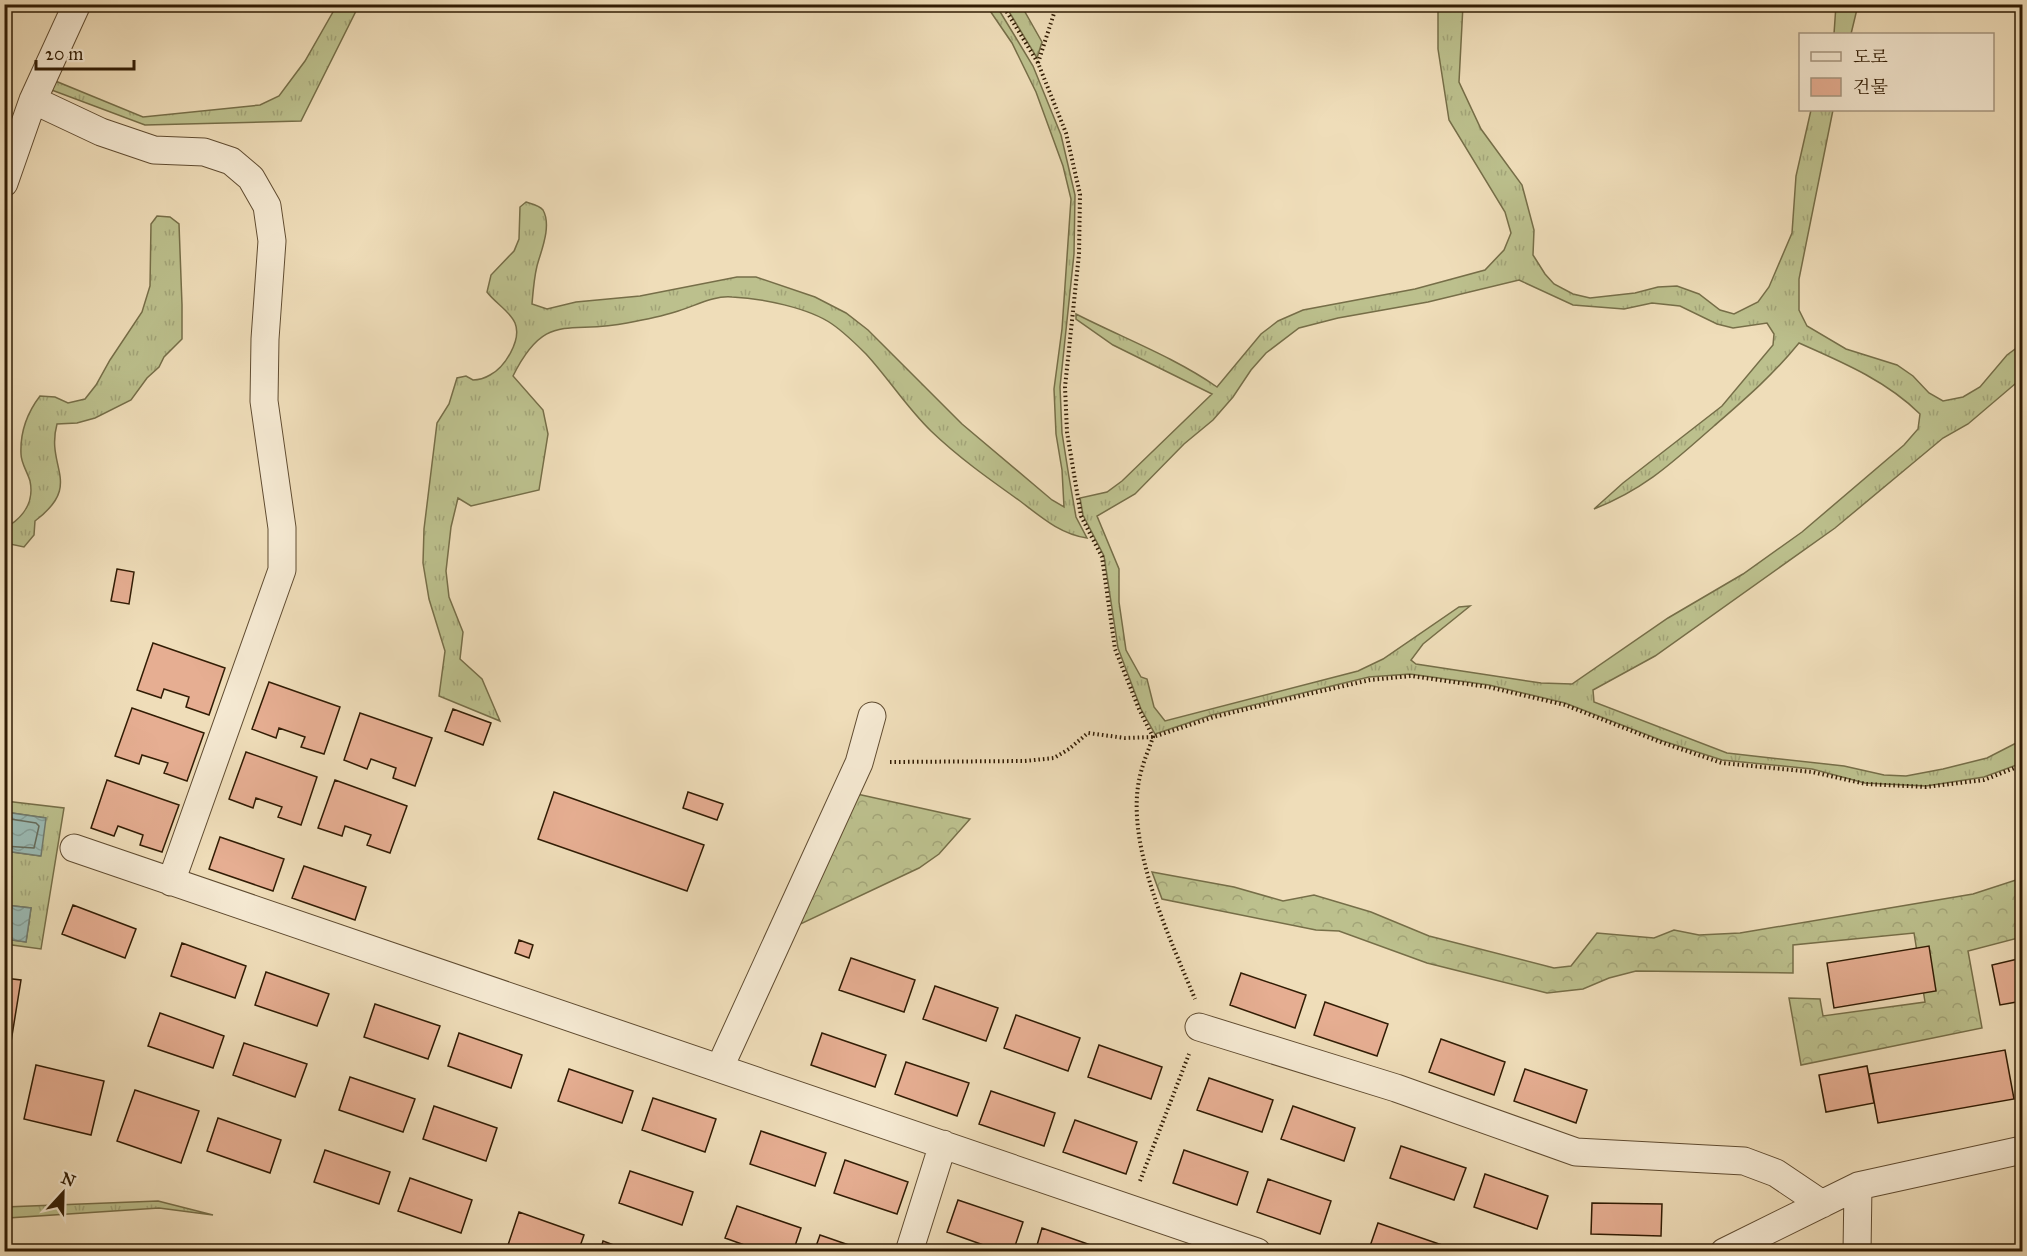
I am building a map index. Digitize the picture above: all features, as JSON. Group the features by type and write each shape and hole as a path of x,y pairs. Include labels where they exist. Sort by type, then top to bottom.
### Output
{"street":[{"path":"4,183 33,100 77,4"},
{"path":"33,100 100,132 154,150 204,152 231,161 251,178 267,206 272,241 264,401 282,528 282,570 171,882"},
{"path":"720,1067 859,763 872,716"},
{"path":"74,848 1257,1251"},
{"path":"1199,1027 1396,1088 1576,1152 1744,1161 1776,1173 1822,1204"},
{"path":"909,1251 943,1144"},
{"path":"1724,1251 1858,1186 2022,1150"},
{"path":"1857,1251 1858,1186"}],"path":[{"path":"1002,4 1038,63 1066,133 1080,194 1079,254 1065,387 1067,432 1073,477 1081,516 1101,557 1115,649 1139,709 1154,737 1140,774 1137,807 1140,842 1153,893 1203,1018 1129,1209"},
{"path":"1038,63 1057,4"},
{"path":"859,763 1025,761 1054,758 1088,733 1125,738 1154,737 1214,717 1324,690 1370,680 1411,676 1488,687 1565,705 1722,763 1812,772 1866,784 1926,787 1984,780 2022,765"}],"green space":[{"path":"83,5 91,5 53,80 143,117 260,105 279,96 305,61 337,5 359,5 301,121 145,125 49,89 46,97 43,94 61,48"},
{"path":"986,5 996,5 1033,66 1061,135 1075,195 1074,254 1060,387 1062,433 1076,517 1087,538 1068,533 1051,524 963,459 922,422 854,342 832,324 811,313 770,302 725,297 639,321 560,329 548,333 536,342 525,355 513,376 543,410 548,434 539,490 471,506 458,498 451,527 446,571 449,597 463,632 460,659 482,679 500,721 439,696 445,651 429,599 423,563 424,529 437,423 449,404 457,378 466,376 475,380 490,375 506,360 514,345 517,330 515,323 487,292 491,275 514,251 519,239 520,207 526,202 543,210 546,223 545,238 535,275 532,304 547,309 576,302 640,296 737,277 756,277 815,297 846,313 868,330 962,424 1052,500 1064,507 1062,470 1056,434 1054,389 1062,329 1071,199 1063,166 1036,92 1012,43"},
{"path":"1005,5 1021,5 1042,42 1037,58"},
{"path":"1438,5 1463,5 1459,82 1481,129 1522,185 1534,230 1533,255 1545,274 1554,284 1573,294 1590,298 1677,286 1699,294 1720,310 1734,314 1758,302 1769,287 1792,233 1796,176 1811,111 1833,111 1799,279 1799,310 1807,326 1846,349 1897,365 1913,376 1929,393 1943,401 1963,397 1980,387 2007,355 2022,344 2022,378 1968,424 1943,438 1835,528 1655,656 1593,690 1594,702 1727,753 1844,766 1884,775 1906,776 1987,758 2022,740 2022,763 1984,777 1926,786 1865,783 1812,769 1722,760 1663,741 1565,703 1489,685 1410,674 1369,677 1212,715 1155,734 1141,709 1118,648 1104,556 1083,515 1080,498 1107,492 1122,481 1212,394 1113,345 1076,319 1076,314 1166,357 1217,387 1261,334 1278,321 1303,310 1415,289 1485,270 1504,250 1511,233 1505,212 1449,120 1438,49","holes":["1519,280 1573,305 1624,309 1652,303 1680,306 1717,324 1733,328 1767,323 1774,334 1773,345 1722,406 1623,483 1594,509 1628,493 1671,463 1737,406 1779,366 1799,343 1863,373 1907,402 1920,414 1918,429 1904,445 1802,532 1743,574 1668,618 1572,684 1541,683 1416,664 1411,660 1423,644 1470,606 1459,607 1383,659 1358,671 1165,721 1154,707 1147,679 1141,677 1126,650 1119,602 1119,569 1097,516 1135,494 1184,444 1213,420 1266,353 1299,328 1338,318 1428,302"]},
{"path":"1836,5 1858,5 1851,33 1834,33"},
{"path":"157,216 170,217 179,224 182,339 164,357 159,367 147,378 131,400 95,418 77,423 57,424 55,453 60,486 57,496 50,508 35,521 34,535 24,547 5,543 5,524 10,525 20,517 31,494 30,481 21,454 23,430 31,409 40,396 55,397 68,403 85,399 96,385 142,312 150,286 151,224"},
{"path":"857,794 970,819 939,854 919,868 790,929"},
{"path":"5,801 64,808 41,949 5,944 5,939 26,942 31,908 5,905 5,851 40,856 45,818 5,812"},
{"path":"1152,872 1234,887 1283,901 1314,895 1371,912 1429,936 1554,968 1571,966 1597,933 1654,938 1674,930 1699,935 1740,933 1973,894 2022,878 2022,937 1968,951 1982,1028 1801,1065 1789,998 1820,999 1823,1016 1925,1002 1914,933 1793,945 1793,973 1636,971 1609,978 1583,989 1547,993 1427,963 1339,931 1316,930 1162,899"},
{"path":"158,1201 213,1215 159,1208 8,1218 9,1251 5,1251 5,1207"}],"water":[{"path":"5,812 46,818 41,856 5,851"},
{"path":"5,905 31,908 26,942 5,939"}],"building":[{"path":"117,569 134,572 129,604 111,601"},
{"path":"153,643 225,668 209,715 186,707 189,697 164,689 161,698 137,690"},
{"path":"269,682 340,707 324,754 301,747 305,737 279,728 276,738 252,729"},
{"path":"132,708 204,733 187,781 164,773 168,763 142,755 139,764 115,756"},
{"path":"453,709 491,723 483,745 445,731"},
{"path":"360,713 432,738 415,786 393,778 396,768 371,759 367,769 344,760"},
{"path":"246,752 317,777 301,825 278,817 282,807 256,798 253,808 229,799"},
{"path":"107,780 179,805 162,852 140,845 143,835 118,826 114,836 91,828"},
{"path":"335,780 407,806 390,853 367,845 371,835 345,826 342,836 318,828"},
{"path":"554,792 704,845 687,891 538,839"},
{"path":"688,792 723,804 717,820 683,808"},
{"path":"220,837 284,859 273,891 209,869"},
{"path":"304,866 366,887 355,920 292,898"},
{"path":"73,905 136,929 125,958 62,934"},
{"path":"519,940 533,945 529,958 515,953"},
{"path":"182,943 246,966 235,998 171,976"},
{"path":"1929,946 1936,991 1834,1008 1827,963"},
{"path":"851,958 915,980 904,1012 839,990"},
{"path":"2022,958 2022,1001 2000,1005 1992,965"},
{"path":"266,972 329,994 317,1026 255,1005"},
{"path":"1241,973 1306,995 1295,1028 1230,1005"},
{"path":"4,978 21,980 4,1085"},
{"path":"935,986 998,1008 986,1041 923,1019"},
{"path":"1325,1002 1388,1024 1377,1056 1314,1035"},
{"path":"375,1004 440,1026 428,1059 364,1037"},
{"path":"160,1013 224,1036 213,1068 148,1046"},
{"path":"1016,1015 1080,1038 1068,1071 1004,1048"},
{"path":"459,1033 522,1055 511,1088 448,1066"},
{"path":"822,1033 886,1055 875,1087 811,1065"},
{"path":"1441,1039 1505,1062 1494,1095 1429,1072"},
{"path":"244,1043 307,1064 295,1097 233,1075"},
{"path":"1099,1045 1162,1067 1151,1099 1088,1077"},
{"path":"2005,1050 2014,1099 1878,1123 1869,1074"},
{"path":"906,1062 969,1083 957,1116 895,1094"},
{"path":"36,1065 104,1081 91,1135 24,1119"},
{"path":"1867,1066 1874,1103 1826,1112 1819,1075"},
{"path":"569,1069 633,1091 622,1123 558,1101"},
{"path":"1525,1069 1587,1090 1576,1123 1514,1101"},
{"path":"350,1077 415,1099 403,1132 339,1110"},
{"path":"1209,1078 1273,1100 1262,1132 1197,1110"},
{"path":"135,1090 199,1111 181,1163 117,1141"},
{"path":"991,1091 1055,1113 1044,1146 979,1124"},
{"path":"653,1098 716,1119 705,1152 642,1130"},
{"path":"434,1106 497,1128 486,1161 423,1139"},
{"path":"1293,1106 1355,1128 1344,1161 1281,1139"},
{"path":"218,1118 281,1140 270,1173 207,1151"},
{"path":"1075,1120 1137,1142 1126,1174 1063,1152"},
{"path":"761,1131 826,1153 815,1186 750,1164"},
{"path":"1401,1146 1466,1168 1454,1200 1390,1178"},
{"path":"325,1150 390,1172 379,1204 314,1182"},
{"path":"1184,1150 1248,1172 1237,1205 1173,1183"},
{"path":"845,1160 908,1182 897,1214 834,1193"},
{"path":"630,1171 693,1192 682,1225 619,1203"},
{"path":"1485,1174 1548,1196 1537,1229 1474,1207"},
{"path":"410,1178 472,1200 461,1233 398,1211"},
{"path":"1268,1179 1331,1201 1320,1234 1257,1212"},
{"path":"958,1200 1023,1222 1013,1252 1003,1252 947,1232"},
{"path":"1592,1203 1662,1204 1661,1236 1591,1234"},
{"path":"737,1206 801,1228 793,1252 764,1252 725,1238"},
{"path":"519,1212 584,1235 578,1252 527,1252 508,1245"},
{"path":"1378,1223 1442,1245 1440,1252 1368,1252"},
{"path":"1042,1228 1105,1250 1105,1252 1035,1252"},
{"path":"820,1235 869,1252 814,1252"},
{"path":"603,1241 632,1252 600,1252"}]}
